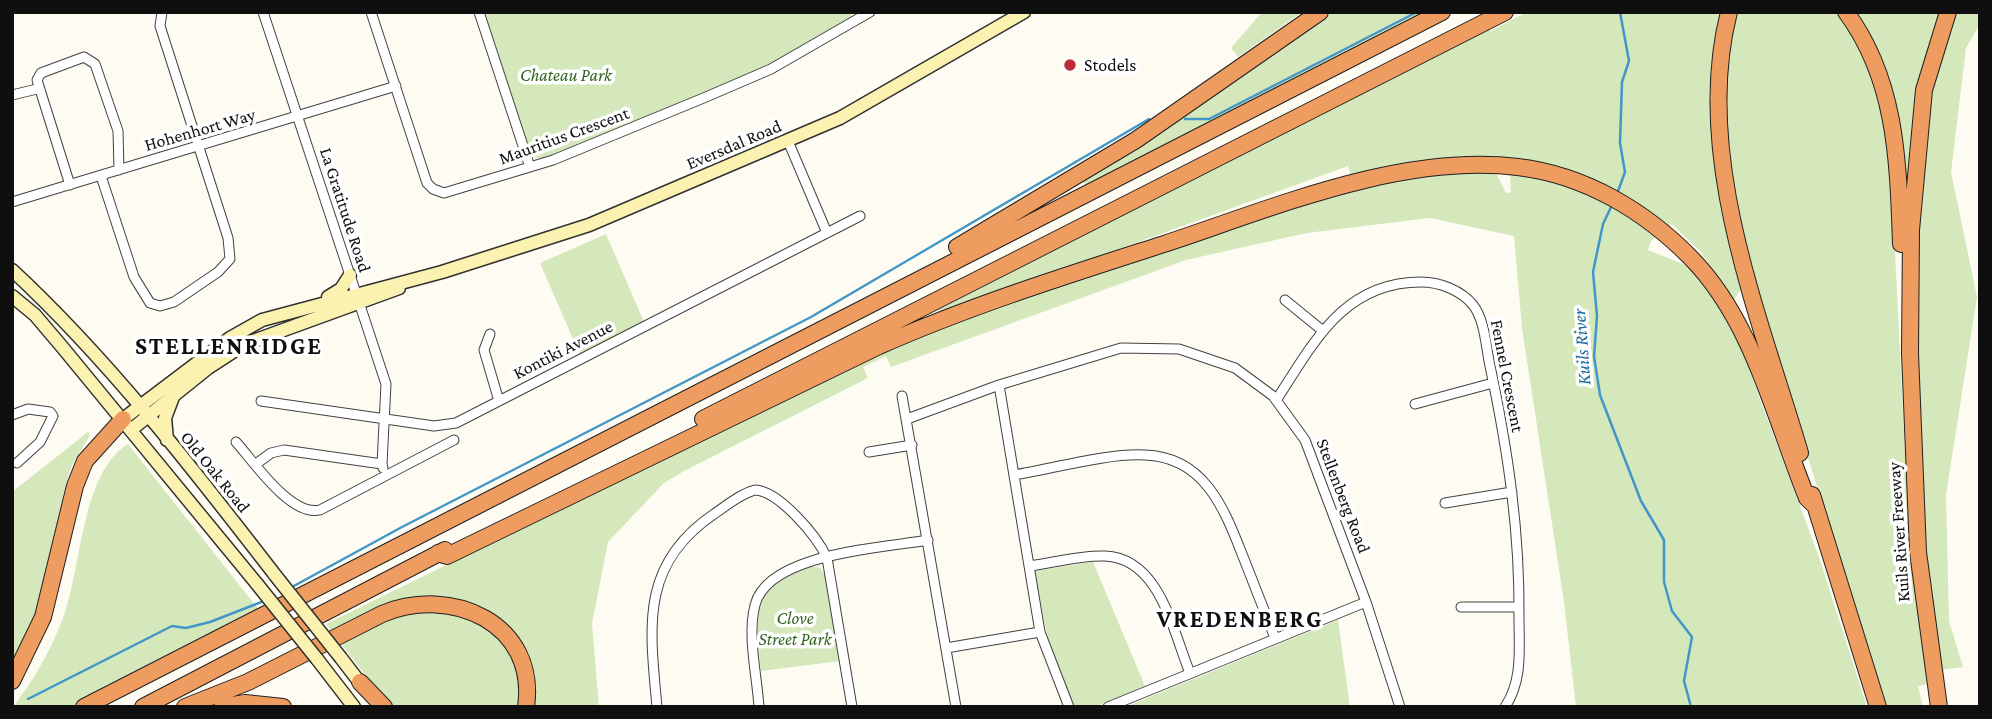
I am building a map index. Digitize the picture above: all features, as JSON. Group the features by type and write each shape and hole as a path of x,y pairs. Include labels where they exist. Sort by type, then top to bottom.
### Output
{"highway":[{"path":"829,323 1136,140 1320,12"},
{"path":"84,707 829,323 1442,12"},
{"path":"143,707 439,553 1505,12"},
{"path":"1729,12 1721,66 1720,148 1725,191 1812,503 1878,707"},
{"path":"1846,12 1875,60 1894,126 1899,166 1902,288 1910,353"},
{"path":"1910,353 1911,230 1919,121 1931,61 1948,12"},
{"path":"439,553 447,555 880,346 960,313 1348,186 1460,165 1527,168 1574,181 1612,197 1662,230 1693,260 1715,288 1746,341 1807,498 1812,503"},
{"name":"Kuils River Freeway","path":"1910,353 1918,552 1938,707"},
{"path":"12,681 43,617 75,486 85,461 127,424"},
{"path":"185,707 258,677 382,614 405,605 431,602 472,611 505,635 523,668 527,687 526,707"},
{"path":"360,682 384,707"},
{"path":"222,707 245,703 283,707"}],"main road":[{"name":"Eversdal Road","path":"142,410 174,394 245,344 358,299 576,230 853,112 1024,12"},
{"name":"Old Oak Road","path":"12,270 84,340 379,707"},
{"path":"281,313 334,294 350,275"},
{"path":"12,296 35,315 127,424 354,707"},
{"name":"Eversdal Road","path":"127,424 230,338 281,313 358,299"},
{"path":"167,442 165,414 174,394"}],"street":[{"path":"101,176 139,288 150,303 166,306 218,272 230,259 228,237 160,26 162,12"},
{"name":"La Gratitude Road","path":"263,12 386,384 382,464"},
{"name":"Mauritius Crescent","path":"371,12 427,183 436,191 447,193 571,153 771,69 870,12"},
{"path":"479,12 530,167"},
{"path":"70,185 36,89 41,73 84,57 93,60 118,131 119,170"},
{"name":"Hohenhort Way","path":"12,202 396,86"},
{"path":"12,95 36,89"},
{"path":"788,141 827,233"},
{"name":"Kontiki Avenue","path":"261,401 434,426 451,424 860,216"},
{"name":"Fennel Crescent","path":"1277,400 1323,331 1348,307 1375,288 1398,282 1433,282 1456,291 1473,305 1479,316 1493,383 1519,542 1518,675 1505,707"},
{"path":"1285,300 1323,331"},
{"path":"490,334 484,349 499,401"},
{"name":"Stellenberg Road","path":"907,419 999,385 1109,351 1156,346 1191,351 1224,363 1255,380 1277,400 1294,421 1310,450 1366,602 1400,707"},
{"path":"1415,404 1493,383"},
{"path":"999,385 1040,632 1069,707"},
{"path":"902,396 956,707"},
{"path":"12,415 28,410 50,412 53,416 40,442 17,463"},
{"path":"236,442 294,505 310,512 320,510 454,440"},
{"path":"869,452 912,445"},
{"path":"256,464 278,450 382,464 386,475"},
{"path":"1014,475 1139,455 1161,457 1189,468 1208,484 1221,504 1275,638"},
{"path":"657,707 651,626 663,566 707,519 747,493 759,490 773,494 818,542 827,558 852,707"},
{"path":"1445,503 1512,492"},
{"path":"759,707 752,622 756,601 767,583 784,571 827,558 928,540"},
{"path":"1029,566 1101,556 1115,557 1136,567 1149,578 1158,593 1190,673"},
{"path":"1108,707 1366,602"},
{"path":"1461,607 1519,607"},
{"path":"946,648 1040,632"}],"green space":[{"name":"Chateau Park","path":"484,12 849,12 852,17 759,71 542,159 534,157 529,149"},
{"path":"1262,12 1302,12 1238,57 1231,48"},
{"path":"1329,12 1424,12 1086,186 1083,181 1188,112"},
{"path":"1527,12 1721,12 1712,85 1714,152 1724,218 1741,289 1734,300 1700,251 1672,224 1651,241 1648,250 1688,266 1716,303 1741,348 1820,560 1867,707 1576,707 1564,602 1522,328 1514,236 1430,218 1307,233 1186,260 891,367 886,356 863,367 868,378 684,471 664,483 608,542 592,624 599,707 390,707 326,624 860,362 963,318 1292,207 1404,179 1443,173 1495,171 1506,193 1511,192 1509,162 1352,181 1348,166 940,314 938,310 1489,28 1490,31"},
{"path":"1734,12 1841,12 1876,83 1890,151 1908,514 1929,684 1918,686 1923,707 1884,707 1738,227 1729,174 1726,120 1727,66"},
{"path":"1856,12 1944,12 1909,181 1905,181 1901,137 1886,72 1868,31"},
{"path":"1954,12 1980,12 1980,24 1966,48 1951,172 1977,297 1946,495 1949,621 1963,667 1940,670 1925,546 1916,265 1925,115 1937,63"},
{"path":"606,234 644,322 580,355 540,263"},
{"path":"88,432 90,435 72,465 66,483 35,619 12,664 12,492"},
{"path":"128,444 259,610 71,707 13,707 43,662 65,612 92,497 101,475 113,457"},
{"path":"1093,562 1145,686 1094,707 1074,707 1050,649 1034,571"},
{"name":"Clove Street Park","path":"811,566 820,568 825,575 840,661 761,671 758,634 761,605 767,593 777,583"},
{"path":"1338,620 1350,707 1125,707"}],"waterway":[{"path":"1185,119 1209,119 1417,12"},
{"name":"Kuils River","path":"1617,194 1625,172 1620,143 1622,82 1629,61 1620,12"},
{"path":"292,587 402,527 811,317 1149,119"},
{"name":"Kuils River","path":"1613,203 1603,224 1593,272 1597,316 1594,356 1600,395 1641,501 1664,540 1664,582 1672,611 1692,637 1684,681 1691,707"},
{"path":"28,699 172,626 186,628 210,622 264,601"}],"place":[{"name":"Stodels","path":"1070,65"}],"district":[{"name":"STELLENRIDGE","path":"229,347"},
{"name":"VREDENBERG","path":"1240,620"}]}
